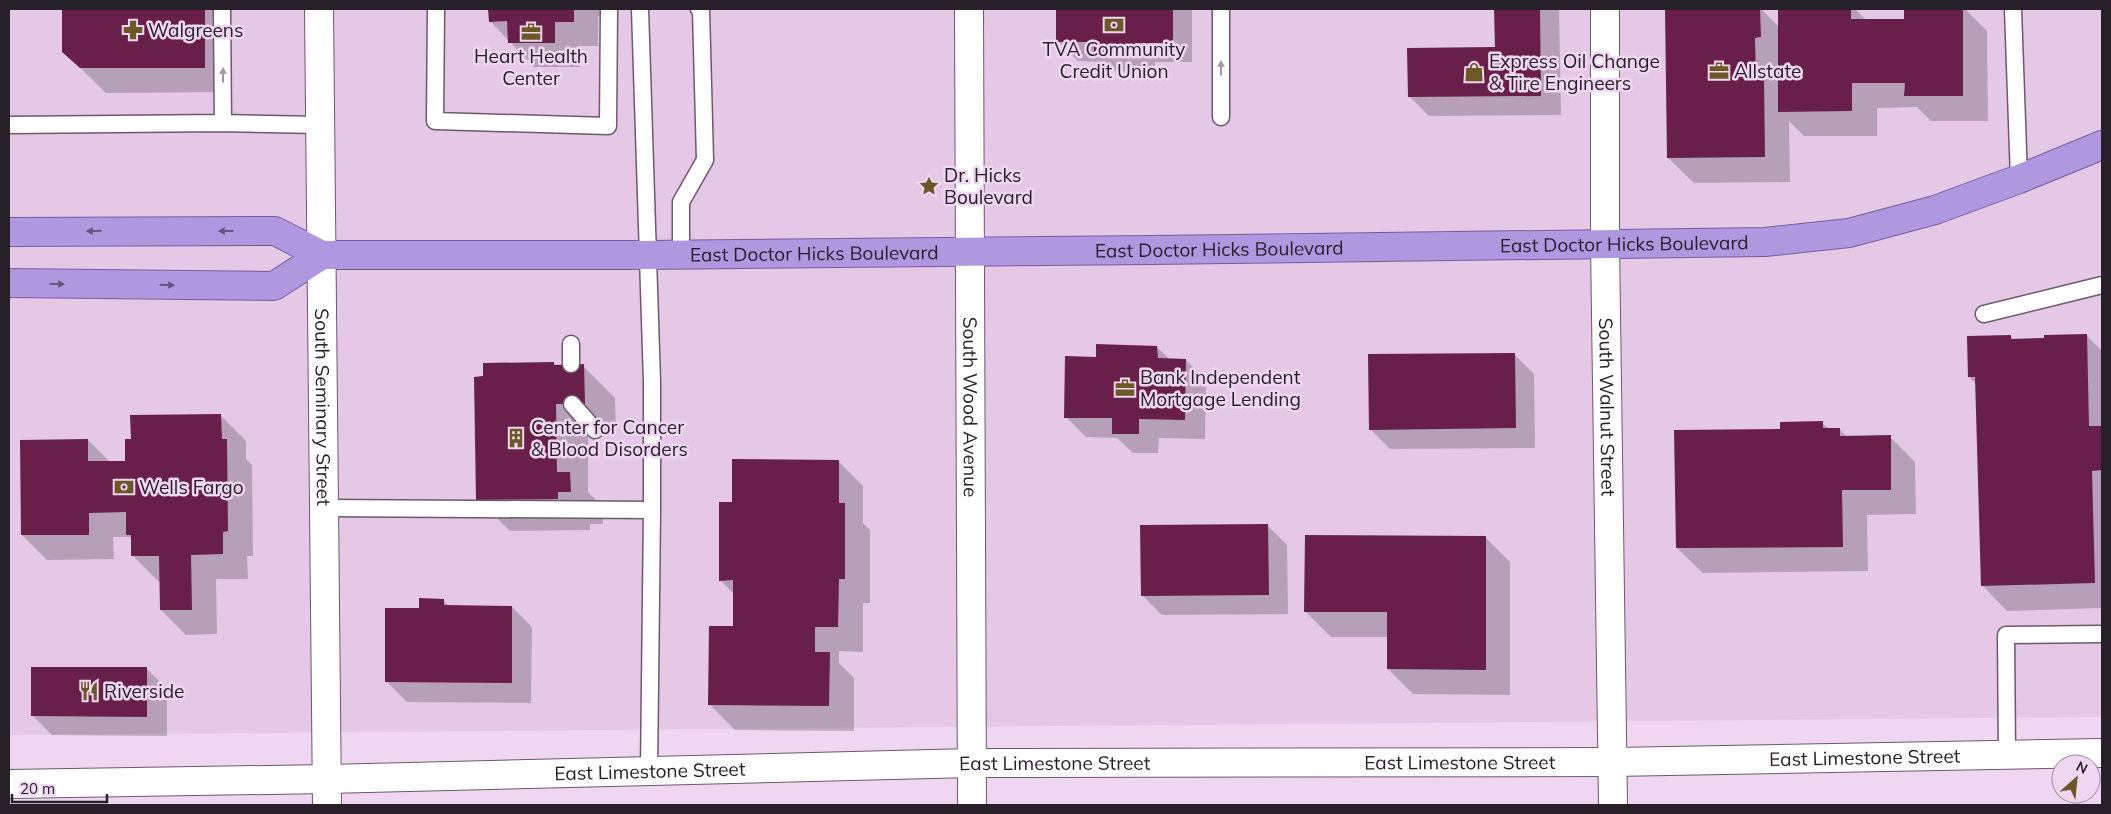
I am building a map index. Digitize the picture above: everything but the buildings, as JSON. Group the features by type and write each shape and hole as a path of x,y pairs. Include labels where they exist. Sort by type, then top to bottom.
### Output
{"highway":[{"name":"East Doctor Hicks Boulevard","path":"9,232 275,231 322,255 647,255 1764,242 1849,233 1935,210 2019,179 2102,144"},
{"path":"9,284 274,286 322,255"}],"street":[{"name":"South Seminary Street","path":"319,9 327,792"},
{"name":"South Wood Avenue","path":"969,9 972,805"},
{"name":"South Walnut Street","path":"1605,9 1613,805"},
{"name":"East Limestone Street","path":"9,784 327,792 649,771 972,763 1613,762 2102,753"}],"lane":[{"path":"222,9 223,124"},
{"path":"436,9 436,121 608,126 609,9"},
{"path":"640,9 652,382 649,771"},
{"path":"681,254 681,202 705,160 701,10 699,9"},
{"path":"1221,9 1221,116"},
{"path":"2013,9 2019,179"},
{"path":"9,125 320,125"},
{"path":"1984,314 2102,285"},
{"path":"571,344 571,364"},
{"path":"572,404 595,430"},
{"path":"324,508 652,510"},
{"path":"2007,755 2006,634 2102,634"}],"shaded area":[{"path":"9,9 2102,9 2102,717 9,735"}],"place":[{"name":"TVA Community Credit Union","path":"1114,25"},
{"name":"Walgreens","path":"133,30"},
{"name":"Heart Health Center","path":"531,32"},
{"name":"Allstate","path":"1719,71"},
{"name":"Express Oil Change & Tire Engineers","path":"1474,72"},
{"name":"Dr. Hicks Boulevard","path":"929,186"},
{"name":"Bank Independent Mortgage Lending","path":"1125,388"},
{"name":"Center for Cancer & Blood Disorders","path":"516,438"},
{"name":"Wells Fargo","path":"124,487"},
{"name":"Riverside","path":"89,691"}]}
